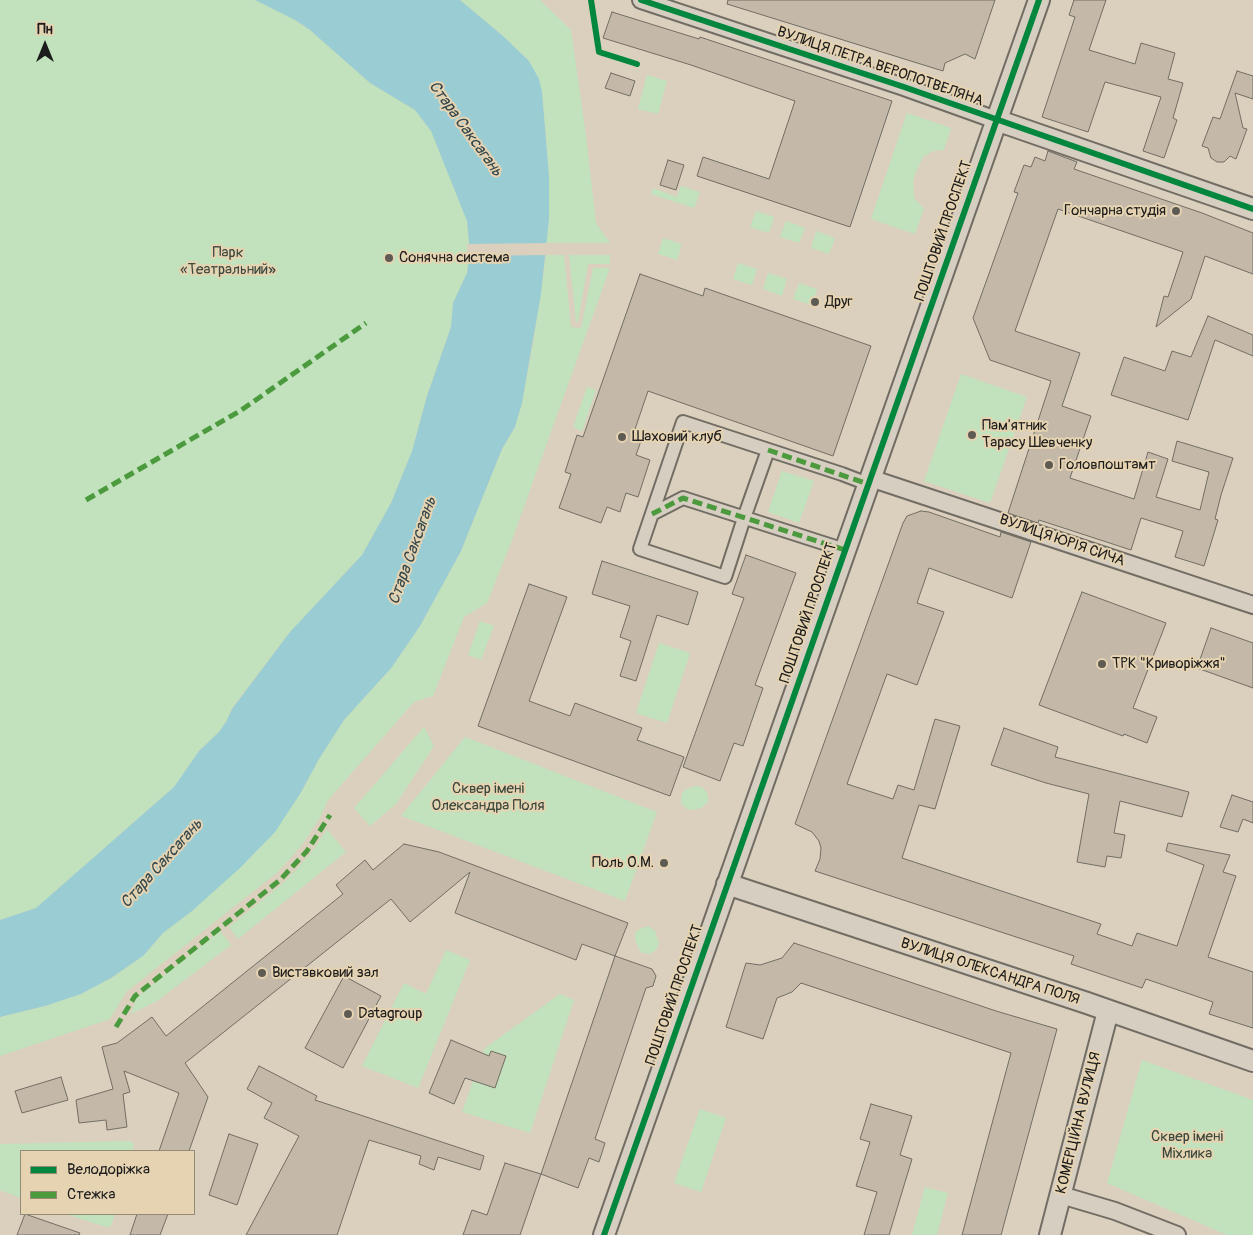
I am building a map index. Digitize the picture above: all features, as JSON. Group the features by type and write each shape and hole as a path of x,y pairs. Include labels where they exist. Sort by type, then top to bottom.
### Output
{"street":[{"name":"ВУЛИЦЯ ПЕТРА ВЕРОПОТВЕЛЯНА","path":"641,0 894,84 1253,209"},
{"name":"ПОШТОВИЙ ПРОСПЕКТ","path":"604,1235 1039,0"},
{"path":"768,450 725,577 640,549 683,422 869,481"},
{"name":"ВУЛИЦЯ ЮРІЯ СИЧА","path":"869,481 1253,605"},
{"path":"652,514 683,498 845,550"},
{"name":"ВУЛИЦЯ ОЛЕКСАНДРА ПОЛЯ","path":"727,884 1253,1061"},
{"name":"КОМЕРЦІЙНА ВУЛИЦЯ","path":"1050,1235 1108,1011"},
{"path":"1060,1195 1115,1212 1177,1235"}],"green space":[{"name":"Парк «Театральний»","path":"0,0 255,0 285,14 310,30 370,83 415,110 431,131 467,221 470,252 467,273 453,303 451,327 427,396 412,451 391,503 362,555 290,632 232,708 219,732 199,751 174,787 36,908 0,920"},
{"path":"460,0 540,0 571,30 596,223 610,243 546,243 549,219 549,176 542,92 529,61 503,36"},
{"path":"647,75 667,81 658,114 638,109"},
{"path":"907,113 951,128 944,150 933,151 923,157 916,172 913,181 915,199 924,208 915,234 871,219"},
{"path":"681,186 700,192 694,208 651,194 653,188 677,197"},
{"path":"756,211 774,217 769,233 750,227"},
{"path":"786,221 805,228 799,243 780,237"},
{"path":"816,231 835,238 829,254 811,248"},
{"path":"663,238 682,244 677,260 658,254"},
{"path":"546,255 564,255 571,327 581,328 593,268 610,268 512,540 487,603 464,617 433,696 414,702 328,800 321,816 302,845 278,872 126,992 110,1019 0,1056 0,1017 45,1006 81,994 111,978 143,956 163,933 192,911 300,794 319,759 344,720 392,667 420,626 461,551 502,449 515,427 522,403 533,344"},
{"path":"569,255 610,255 610,264 588,264 578,322 576,322"},
{"path":"738,263 757,269 752,285 733,279"},
{"path":"768,273 787,279 782,296 763,289"},
{"path":"799,283 817,289 812,305 793,299"},
{"path":"961,374 1027,397 990,503 924,481"},
{"path":"587,387 596,390 582,431 573,427"},
{"path":"782,471 814,481 799,523 768,512"},
{"path":"480,621 494,626 481,660 468,655"},
{"path":"659,643 690,653 667,723 636,713"},
{"path":"424,727 434,746 396,804 370,826 354,808"},
{"name":"Сквер імені Олександра Поля","path":"465,737 657,812 625,901 401,816"},
{"path":"696,786 706,791 708,802 701,808 687,809 681,803 682,793 686,789"},
{"path":"327,829 346,852 238,939 229,927 293,873 311,853"},
{"path":"648,926 655,931 659,943 657,949 650,954 639,950 635,939 635,934 639,929"},
{"path":"220,931 231,945 157,1001 131,1014 137,997"},
{"path":"446,950 470,960 418,1088 362,1066 404,983 426,994"},
{"path":"560,994 574,1000 530,1133 462,1112 485,1048"},
{"name":"Сквер імені Міхлика","path":"1142,1060 1253,1100 1253,1235 1227,1235 1107,1183"},
{"path":"700,1109 726,1118 701,1192 674,1183"},
{"path":"130,1141 134,1144 132,1150 20,1150 20,1198 0,1190 0,1144"},
{"path":"925,1187 948,1193 937,1235 912,1235"},
{"path":"69,1215 115,1215 111,1226 106,1227"}],"water":[{"name":"Стара Саксагань","path":"255,0 460,0 503,36 529,61 539,79 542,92 549,176 549,219 541,294 522,403 515,427 502,449 461,551 420,626 392,667 344,720 275,832 240,868 192,911 163,933 143,956 111,978 81,994 45,1006 0,1017 0,920 36,908 174,787 199,751 219,732 232,709 290,632 362,555 391,503 412,451 427,396 451,327 453,303 467,273 470,252 467,221 431,131 415,110 370,83 310,30 295,20"}],"pier":[{"path":"549,243 548,255 467,256 467,244"}],"building":[{"path":"728,0 995,0 975,59 965,54 945,63 943,71 727,4"},
{"path":"1074,0 1106,0 1089,50 1135,64 1141,43 1175,53 1168,79 1183,83 1173,118 1177,120 1164,158 1143,151 1161,97 1105,82 1088,132 1042,117 1075,17 1069,15"},
{"path":"612,12 699,39 700,37 892,101 850,227 697,176 703,157 769,179 795,101 691,65 603,38"},
{"path":"1237,71 1253,76 1253,99 1235,93 1243,128 1247,129 1236,159 1230,156 1224,162 1217,162 1211,158 1208,148 1202,146 1213,117 1220,119"},
{"path":"611,73 635,81 630,96 605,88"},
{"path":"1048,151 1077,162 1074,169 1202,213 1253,233 1253,274 1205,256 1191,299 1156,327 1164,296 1168,297 1183,252 1058,209 1015,331 1080,353 1062,406 1091,416 1070,478 1134,499 1148,452 1168,459 1156,497 1200,510 1209,472 1172,461 1177,441 1233,458 1221,495 1215,519 1218,520 1204,566 1175,557 1183,531 1141,518 1131,550 1039,520 1038,523 1008,513 1051,381 990,360 973,318 1018,193 1014,192 1024,165 1031,167 1035,157 1045,161"},
{"path":"668,160 684,165 676,190 660,185"},
{"path":"640,274 703,296 705,288 871,346 833,456 648,391 633,435 642,438 636,455 650,460 638,497 626,493 620,512 607,507 601,523 559,508 571,474 565,472 577,435 583,437"},
{"path":"1208,316 1253,335 1253,356 1215,340 1188,420 1111,395 1124,357 1165,371 1172,351 1191,357"},
{"path":"921,511 929,512 1000,537 1001,532 1031,542 1012,598 929,568 917,603 944,612 917,685 887,674 847,784 893,799 898,785 914,790 935,719 960,726 935,809 919,805 902,858 1101,924 1097,934 1132,946 1137,933 1177,946 1204,865 1166,851 1168,843 1230,855 1223,872 1236,876 1208,957 1253,972 1253,1028 1209,1014 1213,1002 1146,979 1142,988 1071,964 1074,956 815,871 820,859 821,848 819,841 812,832 795,824 903,523 907,516"},
{"path":"746,555 796,573 755,685 763,688 743,746 734,743 720,781 683,767 744,598 732,594"},
{"path":"602,561 698,592 688,625 657,615 636,681 620,676 631,641 620,637 630,606 592,594"},
{"path":"529,584 567,597 529,701 570,716 575,703 642,728 637,740 684,757 670,796 478,726"},
{"name":"ТРК \"Криворіжжя\"","path":"1082,592 1166,623 1133,708 1157,717 1147,743 1039,705"},
{"path":"1211,628 1253,643 1253,688 1197,668"},
{"path":"1004,728 1058,747 1055,757 1189,792 1182,817 1120,801 1114,833 1125,835 1121,858 1107,856 1105,867 1077,862 1089,794 1046,783 991,765"},
{"path":"1232,795 1253,802 1253,823 1243,819 1238,832 1220,827"},
{"path":"404,844 439,852 628,923 615,956 582,944 576,960 455,913 470,872 410,922 391,899 185,1063 208,1097 189,1150 159,1150 179,1093 124,1071 130,1092 123,1094 127,1127 107,1130 106,1120 79,1123 76,1100 113,1089 102,1047 117,1043 152,1017 166,1036 343,894 336,885 365,860 373,870"},
{"path":"794,943 996,1011 1057,1029 1001,1235 962,1235 1011,1053 801,983 792,992 777,998 763,1039 726,1027 746,963 760,965 782,958"},
{"path":"615,956 652,969 656,976 653,986 646,988 595,1139 605,1143 599,1162 589,1158 578,1188 541,1174"},
{"name":"Datagroup","path":"344,976 381,996 343,1068 305,1048"},
{"path":"451,1040 489,1056 491,1051 506,1056 495,1088 465,1078 454,1104 429,1093"},
{"path":"259,1066 317,1096 315,1100 484,1156 480,1170 438,1157 434,1170 419,1164 421,1156 369,1140 337,1235 246,1235 299,1136 264,1118 272,1103 247,1089"},
{"path":"61,1077 68,1100 22,1113 15,1091"},
{"path":"871,1104 912,1116 900,1155 912,1159 889,1235 864,1235 877,1192 856,1186 870,1142 860,1139"},
{"path":"229,1134 258,1144 237,1205 209,1195"},
{"path":"505,1163 541,1174 520,1235 463,1235 472,1210 487,1215"},
{"path":"25,1215 80,1233 79,1235 17,1235"},
{"path":"137,1215 168,1215 160,1235 130,1235"}],"marked path":[{"path":"86,500 240,411 366,323"},
{"path":"768,450 868,484"},
{"path":"652,514 683,498 845,550"},
{"path":"116,1027 135,996 280,880 307,851 330,815"}],"cycle path":[{"path":"591,0 599,52 637,64"},
{"path":"641,0 904,87 1253,209"},
{"path":"604,1235 1039,0"}],"place":[{"name":"Гончарна студія","path":"1176,211"},
{"name":"Сонячна система","path":"389,258"},
{"name":"Друг","path":"815,302"},
{"name":"Пам'ятник Тарасу Шевченку","path":"972,435"},
{"name":"Шаховий клуб","path":"622,437"},
{"name":"Головпоштамт","path":"1049,465"},
{"name":"ТРК \"Криворіжжя\"","path":"1102,664"},
{"name":"Поль О.М.","path":"664,863"},
{"name":"Виставковий зал","path":"262,973"},
{"name":"Datagroup","path":"348,1014"}]}
